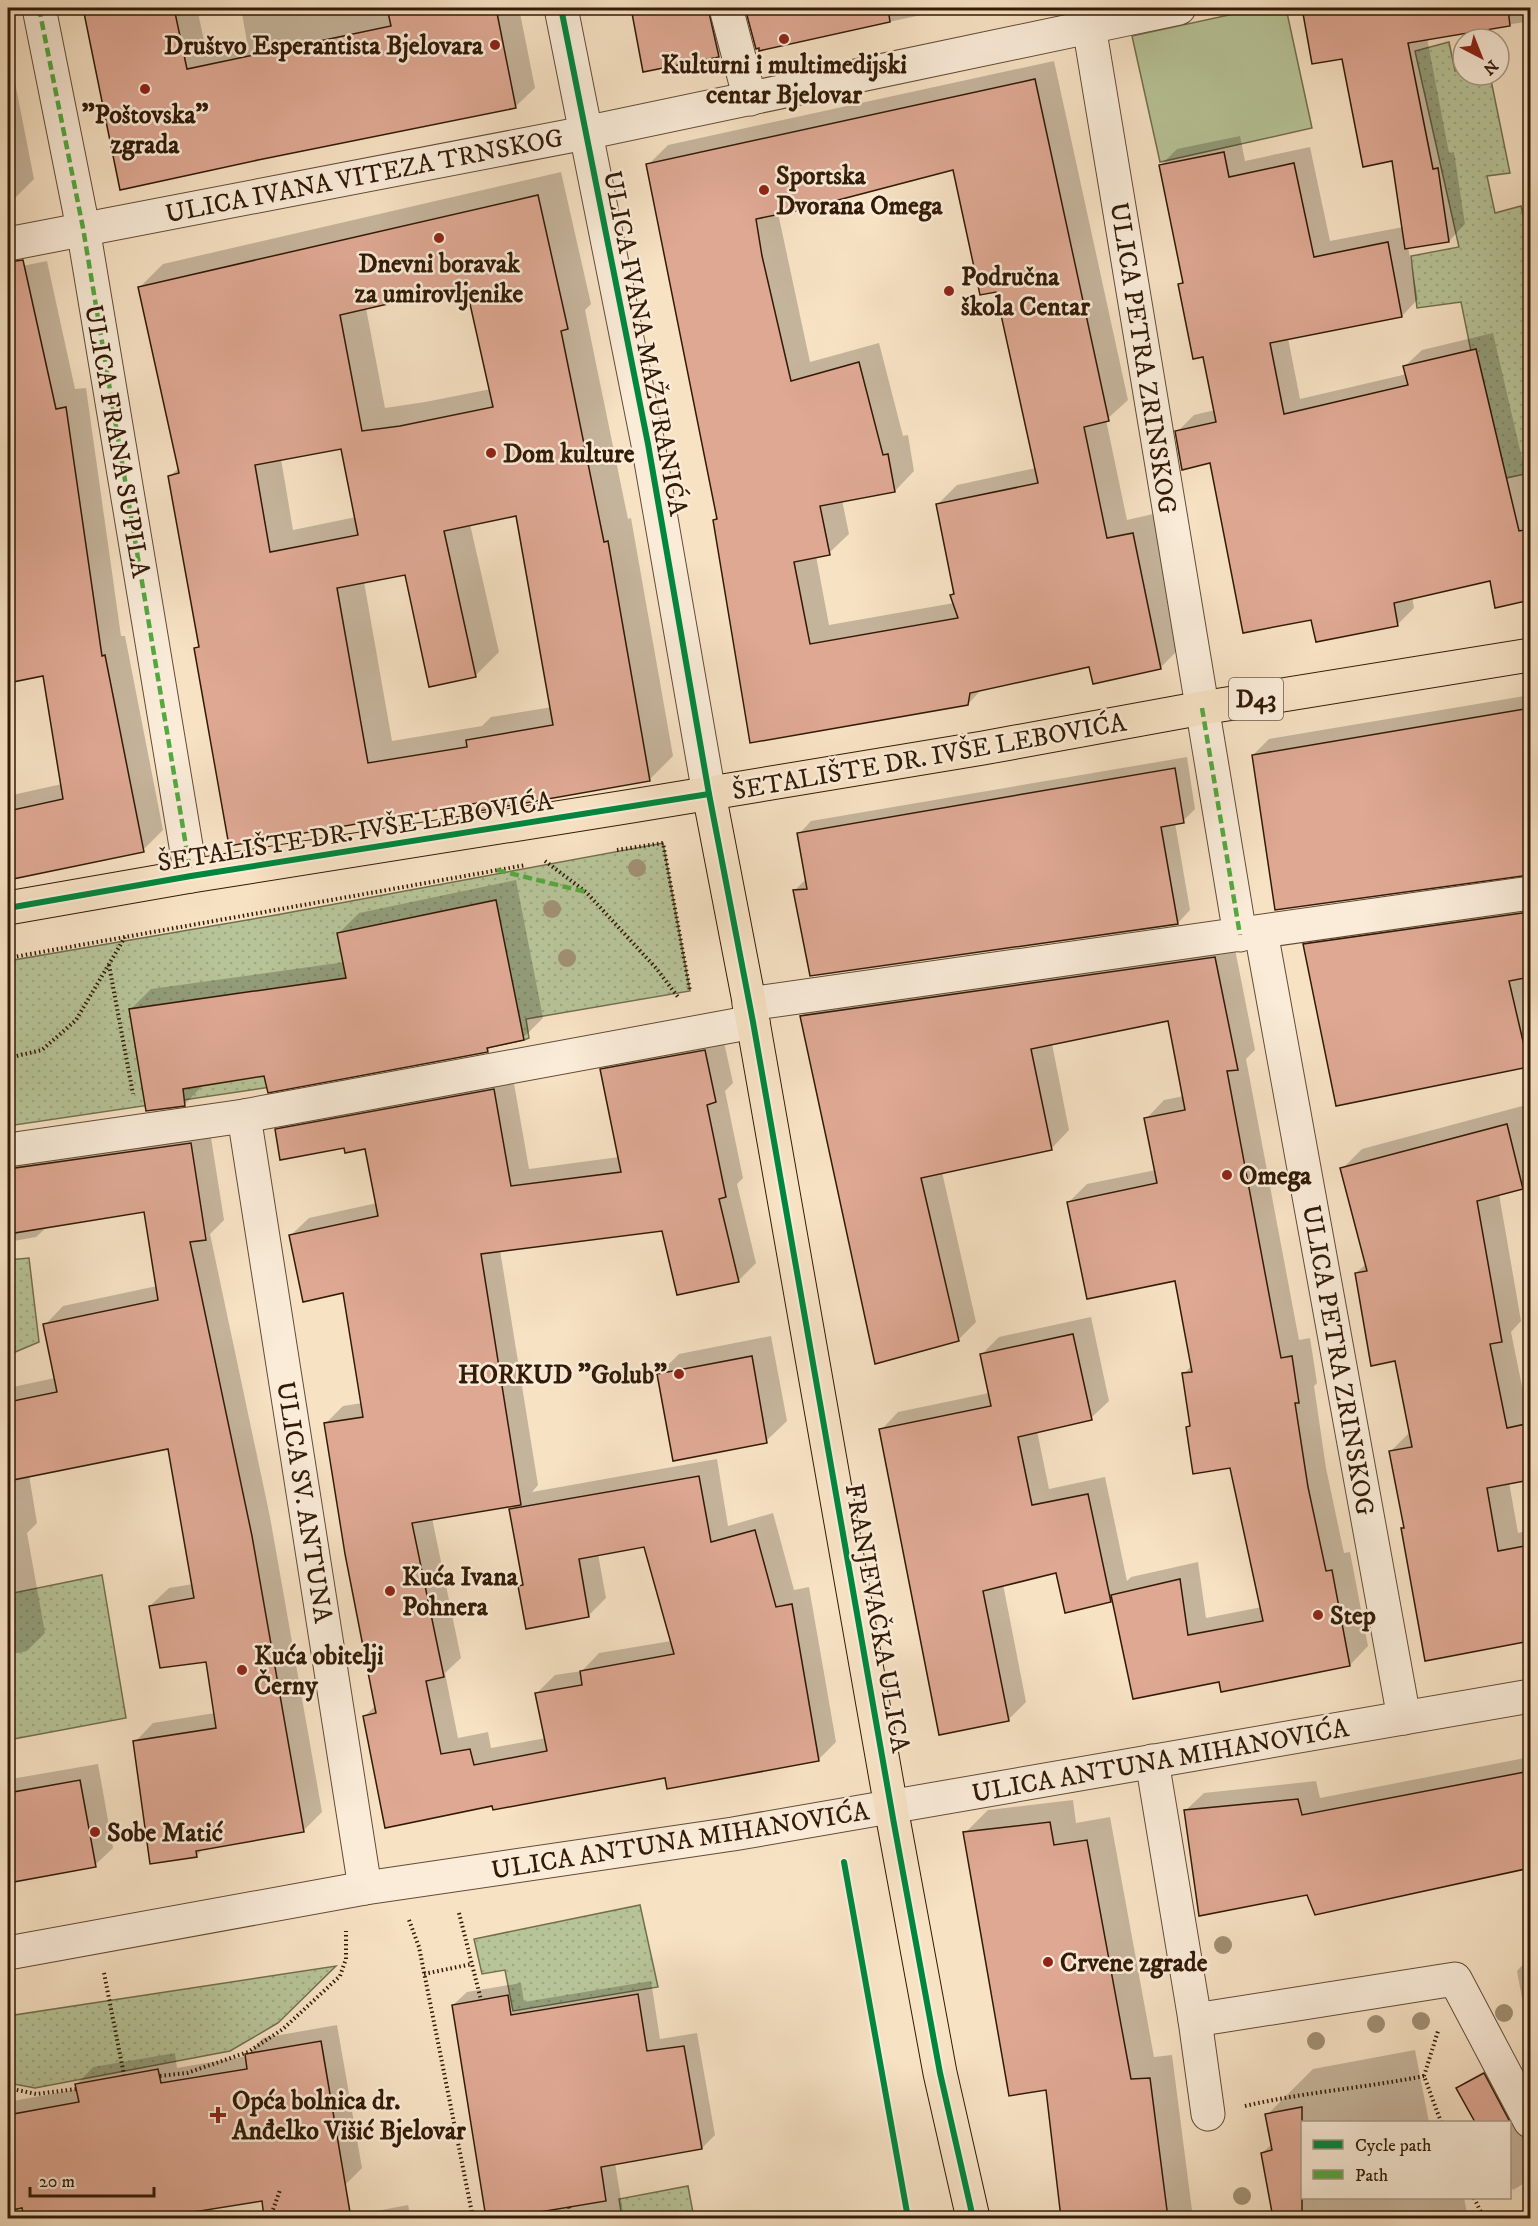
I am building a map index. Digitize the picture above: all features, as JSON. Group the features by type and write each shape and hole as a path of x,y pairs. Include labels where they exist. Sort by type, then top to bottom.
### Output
{"main road":[{"name":"ŠETALIŠTE DR. IVŠE LEBOVIĆA","path":"8,908 191,876 709,794 1202,708 1530,655"},
{"name":"FRANJEVAČKA ULICA","path":"709,794 751,1013 940,2073 973,2218"}],"street":[{"name":"ULICA FRANA SUPILA","path":"39,8 82,228 191,876"},
{"name":"ULICA IVANA MAŽURANIĆA","path":"561,8 648,444 709,794"},
{"path":"726,8 750,99"},
{"name":"ULICA IVANA VITEZA TRNSKOG","path":"8,244 750,99 1088,17 1179,8"},
{"name":"ULICA PETRA ZRINSKOG","path":"1088,17 1202,708 1251,933 1404,1718"},
{"path":"8,1150 244,1116 702,1032 751,1013 1251,933 1530,893"},
{"name":"ULICA SV. ANTUNA","path":"244,1116 365,1888"},
{"name":"ULICA ANTUNA MIHANOVIĆA","path":"8,1953 365,1888 722,1835 1530,1696"},
{"path":"1152,1761 1195,2020 1208,2114"},
{"path":"1195,2020 1455,1978 1530,2121"}],"path":[{"path":"616,850 663,843 690,991"},
{"path":"8,958 557,860"},
{"path":"545,861 586,892 602,909 656,968 702,1032"},
{"path":"8,1058 42,1050 76,1020 126,936"},
{"path":"109,965 140,1131"},
{"path":"458,1907 481,2000"},
{"path":"407,1916 419,1947 473,2218"},
{"path":"160,2076 187,2073 248,2052 283,2029 340,1976 346,1959 346,1926"},
{"path":"424,1974 472,1964"},
{"path":"103,1966 124,2075"},
{"path":"1208,2114 1274,2099 1380,2085 1424,2076 1441,2121"},
{"path":"8,2088 36,2094 76,2089"},
{"path":"270,2218 280,2190"},
{"path":"1474,2199 1484,2218"},
{"path":"553,2218 572,2217 569,2208"}],"green space":[{"path":"1261,8 1286,8 1312,128 1160,162 1132,36"},
{"path":"1449,42 1451,87 1492,87 1510,173 1487,176 1495,213 1521,206 1530,238 1530,473 1488,482 1481,400 1461,302 1417,308 1411,256 1459,247 1415,51"},
{"path":"663,843 690,991 526,1019 529,1038 524,1040 365,1073 8,1126 8,961 276,915"},
{"path":"29,1258 39,1342 8,1355 8,1260"},
{"path":"102,1575 126,1718 8,1740 8,1594"},
{"path":"640,1905 658,1987 513,2011 505,1970 482,1974 474,1939"},
{"path":"336,1966 278,2023 230,2051 35,2088 8,2083 8,2016"},
{"path":"688,2186 694,2218 622,2218 619,2199"}],"building":[{"path":"83,8 174,8 187,69 391,26 387,8 496,8 516,108 120,190"},
{"path":"631,8 708,8 719,57 643,72"},
{"name":"Kulturni i multimedijski centar Bjelovar","path":"745,8 888,8 890,22 759,51 759,48 756,49"},
{"path":"1302,8 1508,8 1510,26 1451,27 1451,36 1408,43 1433,169 1438,168 1449,242 1405,249 1392,161 1363,167 1342,59 1312,64"},
{"path":"1035,79 1109,421 1084,427 1107,538 1133,533 1161,669 1093,684 1089,667 970,693 968,705 750,743 713,520 717,519 646,164","holes":["953,170 980,295 996,292 1038,483 936,504 954,594 950,595 958,618 810,644 794,562 830,555 820,506 895,492 888,454 883,455 859,362 791,381 762,256 756,219 800,210"]},
{"path":"1224,152 1229,177 1294,163 1314,257 1388,242 1402,317 1270,343 1284,414 1408,385 1403,366 1476,349 1519,531 1530,529 1530,600 1495,608 1490,581 1394,603 1398,626 1316,642 1311,620 1243,633 1210,463 1182,470 1175,431 1216,422 1203,357 1193,359 1178,284 1183,283 1159,165"},
{"path":"538,195 568,329 561,331 604,542 608,541 650,781 479,811 477,803 229,846 194,648 199,647 168,476 179,473 138,287","holes":["466,286 493,407 400,426 362,431 340,315","341,449 358,535 270,552 255,465","516,516 553,725 466,740 467,747 368,763 337,588 405,575 429,687 476,677 444,531"]},
{"path":"23,260 56,409 66,407 102,656 105,655 144,852 8,880 8,811 63,799 43,676 8,683 8,544 13,544 8,504 8,262"},
{"path":"1530,708 1530,875 1275,910 1252,755"},
{"path":"1175,768 1184,823 1161,827 1178,924 810,976 793,890 807,889 797,833"},
{"path":"496,900 524,1040 487,1048 488,1052 268,1093 264,1076 183,1089 185,1106 146,1111 129,1009 346,978 337,933"},
{"path":"1530,912 1530,977 1509,981 1529,1067 1336,1106 1303,944"},
{"path":"1215,957 1238,1070 1227,1071 1281,1358 1292,1356 1299,1403 1295,1403 1308,1487 1326,1571 1332,1570 1350,1666 1221,1692 1219,1682 1133,1699 1111,1595 1180,1579 1188,1635 1263,1621 1230,1468 1193,1474 1186,1427 1190,1426 1182,1373 1192,1372 1175,1281 1087,1299 1067,1202 1157,1183 1144,1118 1185,1110 1168,1021 1031,1049 1052,1150 921,1178 959,1341 875,1364 800,1016"},
{"path":"705,1050 716,1102 707,1105 726,1197 719,1199 739,1282 677,1295 662,1231 481,1254 521,1505 412,1523 444,1677 426,1681 441,1754 470,1749 474,1765 547,1751 535,1693 582,1685 580,1671 674,1654 644,1547 579,1559 589,1617 526,1629 518,1586 523,1585 509,1509 699,1476 711,1542 755,1530 776,1607 792,1604 819,1761 667,1789 665,1778 493,1810 492,1806 385,1828 363,1716 376,1713 345,1554 324,1423 363,1417 343,1293 303,1302 289,1235 378,1216 365,1149 345,1153 344,1148 280,1160 275,1129 494,1089 511,1186 621,1172 600,1069"},
{"path":"1507,1124 1523,1189 1477,1201 1502,1342 1490,1344 1507,1428 1530,1423 1530,1480 1487,1488 1498,1551 1530,1545 1530,1641 1425,1661 1389,1451 1412,1447 1395,1361 1371,1366 1355,1273 1367,1271 1340,1168"},
{"path":"191,1143 206,1240 190,1242 252,1536 304,1832 196,1851 197,1857 150,1864 133,1741 216,1728 206,1662 160,1668 149,1606 194,1598 168,1449 8,1481 8,1402 57,1392 43,1324 158,1300 144,1212 8,1234 8,1169"},
{"path":"1073,1334 1092,1420 1018,1437 1032,1505 1088,1494 1111,1602 1065,1613 1056,1573 983,1591 1009,1721 939,1735 879,1429 991,1406 980,1354"},
{"path":"752,1356 767,1443 673,1461 657,1374"},
{"path":"1530,1771 1530,1868 1315,1915 1307,1895 1199,1916 1184,1810 1298,1799 1302,1815"},
{"path":"80,1780 96,1867 8,1883 8,1793"},
{"name":"Crvene zgrade","path":"1050,1822 1054,1845 1087,1840 1131,2079 1150,2078 1168,2218 1061,2218 1046,2090 1009,2096 963,1832"},
{"path":"638,1994 647,2051 684,2046 702,2149 601,2167 606,2201 503,2218 486,2218 452,2005 508,1995 511,2015"},
{"path":"321,2041 351,2218 264,2218 262,2201 193,2212 195,2218 24,2218 22,2208 8,2211 8,2115 79,2102 75,2084 158,2069 161,2083 247,2069 245,2054"},
{"path":"1484,2073 1509,2121 1474,2121 1456,2088"},
{"path":"1302,2107 1302,2218 1273,2218 1261,2153 1272,2150 1265,2114"}],"marked path":[{"path":"39,8 83,228 191,876"},
{"path":"1202,708 1240,935"},
{"path":"497,870 586,892"}],"cycle path":[{"path":"561,8 648,444 940,2073 973,2218"},
{"path":"8,908 191,876 709,794"},
{"path":"844,1862 908,2218"}],"place":[{"name":"Kulturni i multimedijski centar Bjelovar","path":"784,39"},
{"name":"Društvo Esperantista Bjelovara","path":"495,45"},
{"name":"\"Poštovska\" zgrada","path":"145,89"},
{"name":"Sportska Dvorana Omega","path":"764,190"},
{"name":"Dnevni boravak za umirovljenike","path":"439,238"},
{"name":"Područna škola Centar","path":"949,291"},
{"name":"Dom kulture","path":"491,453"},
{"name":"Omega","path":"1227,1175"},
{"name":"HORKUD \"Golub\"","path":"679,1374"},
{"name":"Kuća Ivana Pohnera","path":"390,1591"},
{"name":"Step","path":"1318,1615"},
{"name":"Kuća obitelji Černy","path":"242,1670"},
{"name":"Sobe Matić","path":"95,1832"},
{"name":"Crvene zgrade","path":"1048,1962"},
{"name":"Opća bolnica dr. Anđelko Višić Bjelovar","path":"218,2115"}]}
